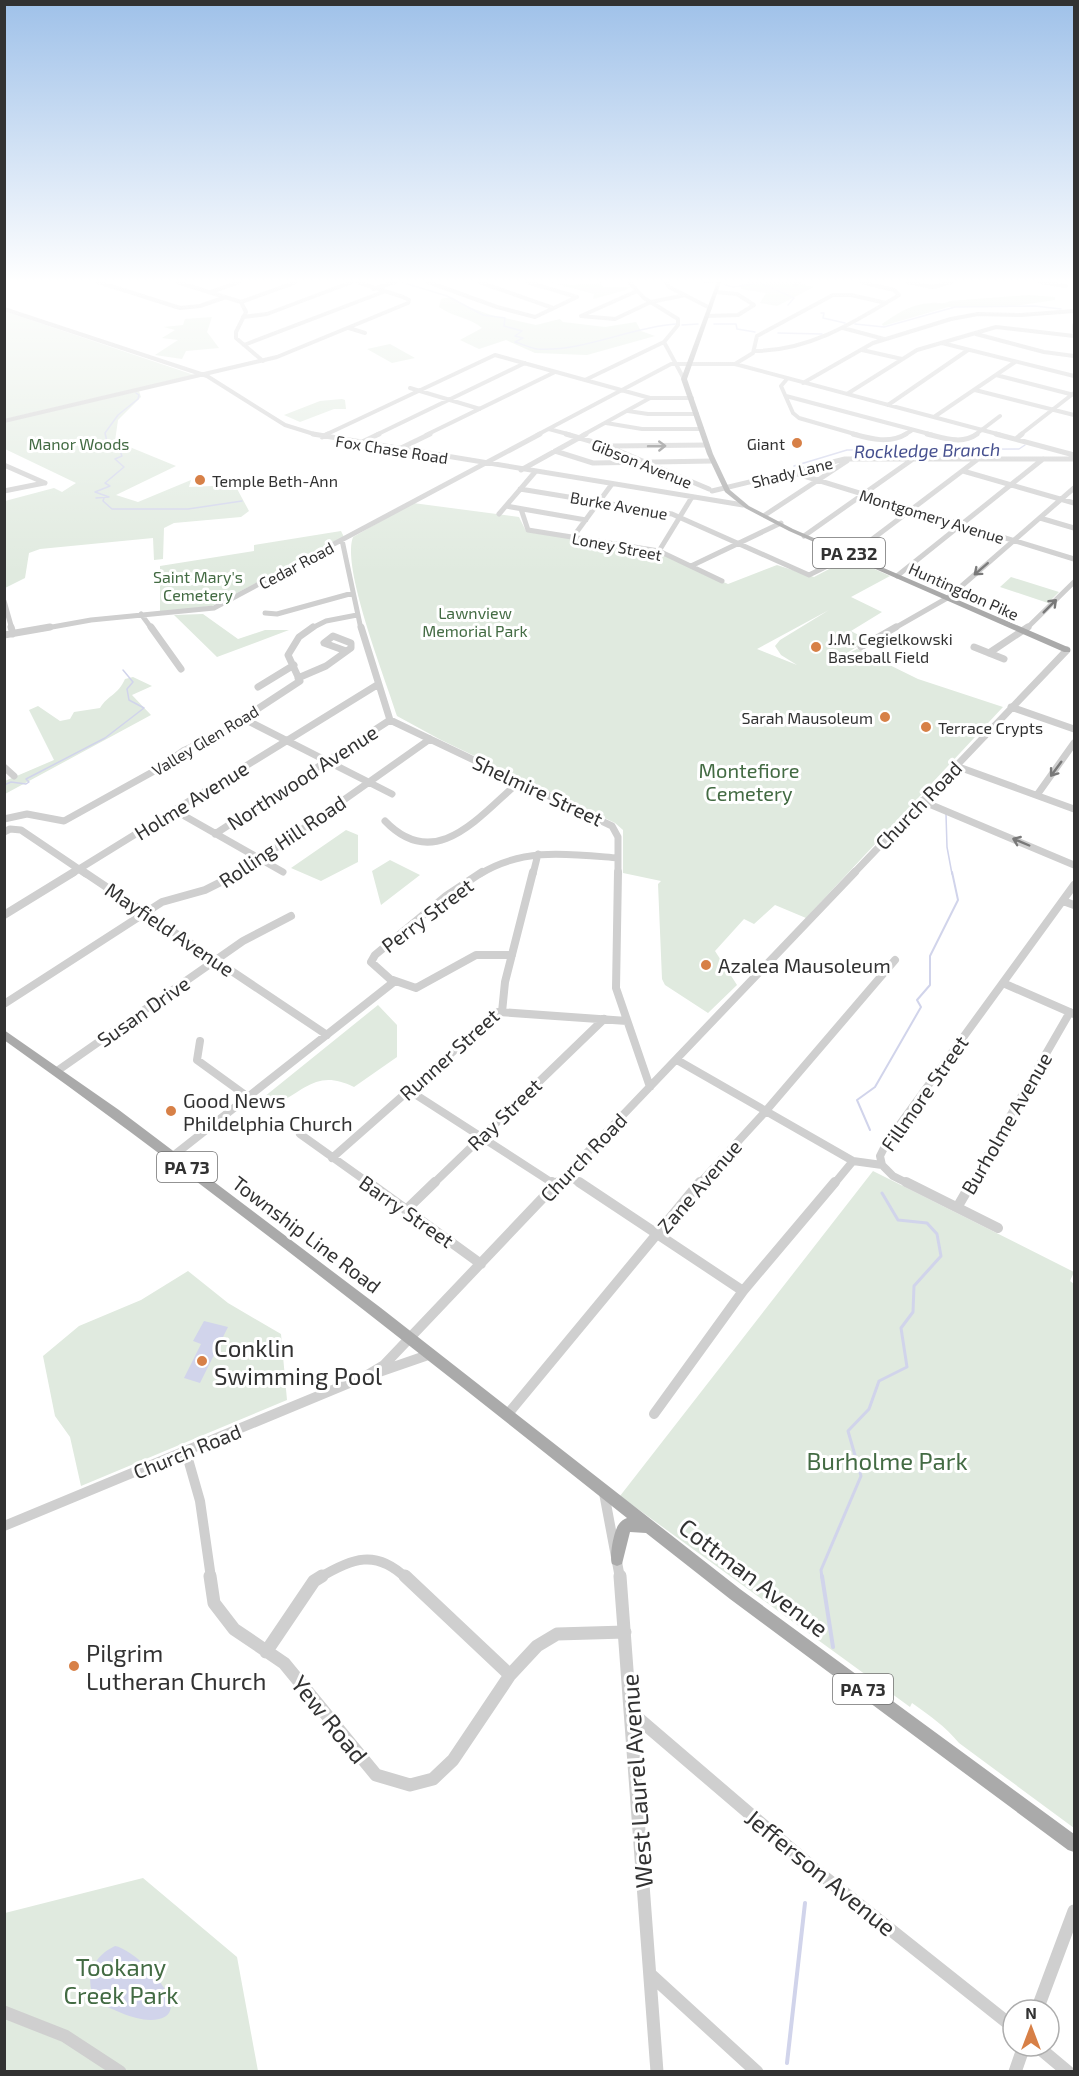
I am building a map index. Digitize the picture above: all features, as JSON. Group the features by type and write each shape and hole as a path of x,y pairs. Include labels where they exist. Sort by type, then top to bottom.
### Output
{"main road":[{"name":"Huntingdon Pike","path":"684,379 723,488 743,505 780,524 1071,652"},
{"name":"Huntingdon Pike","path":"690,379 692,398"},
{"name":"Huntingdon Pike","path":"723,488 780,524"},
{"name":"Township Line Road","path":"4,1034 173,1156 411,1339"},
{"name":"Cottman Avenue","path":"411,1339 653,1531 1074,1844"},
{"path":"617,1559 624,1528 630,1524 638,1524 653,1531"}],"street":[{"path":"4,421 191,379"},
{"name":"Fox Chase Road","path":"210,379 285,424 322,437 612,484 704,492 743,505"},
{"path":"322,437 446,379"},
{"path":"358,444 493,379"},
{"path":"397,450 541,379"},
{"path":"581,379 651,398 692,398"},
{"name":"Cedar Road","path":"4,635 141,614 203,611 214,608 330,546 344,545 351,535 643,379"},
{"path":"911,430 898,439 874,440 799,418 793,413 781,383 787,379 802,382 1016,439 1074,457"},
{"path":"802,382 808,379"},
{"path":"847,394 871,379"},
{"path":"888,405 927,379"},
{"path":"934,417 991,379"},
{"path":"1012,379 1074,394"},
{"path":"410,388 480,409"},
{"path":"975,390 1074,415"},
{"path":"1016,439 1074,394"},
{"path":"786,396 942,439 970,439 1000,416"},
{"path":"521,470 651,398"},
{"path":"628,411 648,414 697,414"},
{"path":"606,423 642,429 702,429"},
{"name":"Gibson Avenue","path":"549,429 607,446 704,492"},
{"path":"607,446 707,445"},
{"path":"555,451 593,463 713,462"},
{"name":"Shady Lane","path":"704,492 850,459 1074,457"},
{"path":"765,515 850,459"},
{"path":"805,535 913,459"},
{"path":"851,555 978,459"},
{"path":"898,575 1043,459"},
{"path":"580,479 593,463"},
{"path":"4,465 45,483 4,491"},
{"path":"963,471 1074,502"},
{"path":"499,514 535,472"},
{"name":"Montgomery Avenue","path":"790,472 1074,559"},
{"path":"573,537 612,484"},
{"path":"861,647 947,598 1074,488"},
{"name":"Burke Avenue","path":"520,489 680,516 805,575 812,575 851,555"},
{"path":"659,551 680,516 704,492"},
{"path":"506,506 586,520"},
{"name":"Loney Street","path":"521,509 528,530 659,551 722,580"},
{"path":"1040,518 1074,528"},
{"path":"690,566 780,524"},
{"path":"344,545 357,615 377,685 390,720"},
{"path":"989,653 1024,631 1074,582"},
{"path":"265,614 277,614 353,593"},
{"path":"4,601 13,634"},
{"path":"141,614 181,669"},
{"path":"298,678 288,655 291,645 304,632 332,620 357,615"},
{"path":"975,647 1004,659"},
{"name":"Valley Glen Road","path":"4,819 16,814 31,812 51,820 64,821 77,815 156,770 183,751 218,735 300,681 298,678 326,666 346,651"},
{"name":"Church Road","path":"4,1526 364,1377 384,1365 1011,707 1071,652"},
{"path":"258,687 294,665"},
{"name":"Holme Avenue","path":"4,915 377,685"},
{"path":"1011,707 1074,729"},
{"name":"Shelmire Street","path":"390,720 612,826 618,837 616,988 650,1087"},
{"name":"Northwood Avenue","path":"215,834 390,720"},
{"path":"249,721 392,794"},
{"name":"Rolling Hill Road","path":"4,1004 145,912 178,896 222,884 430,739"},
{"path":"1037,795 1074,743"},
{"path":"956,766 1074,809"},
{"path":"4,767 14,776"},
{"path":"385,821 389,826 421,843 442,843 454,837 520,781"},
{"path":"922,801 1074,865"},
{"path":"174,810 283,872"},
{"name":"Mayfield Avenue","path":"7,831 21,830 327,1035"},
{"name":"Perry Street","path":"173,1156 395,981 374,968 371,962 375,955 462,886 488,870 524,856 538,854 618,858"},
{"name":"Runner Street","path":"332,1158 498,1012 502,1012 512,955 538,854"},
{"name":"Fillmore Street","path":"853,1161 882,1165 880,1156 887,1142 1068,898 1074,885"},
{"path":"1068,898 1074,906"},
{"name":"Susan Drive","path":"57,1071 243,941 291,916"},
{"path":"395,981 405,987 416,988 476,955 512,955"},
{"name":"Zane Avenue","path":"507,1415 702,1180 765,1112 895,960"},
{"path":"1003,983 1072,1013"},
{"path":"498,1012 627,1021"},
{"name":"Burholme Avenue","path":"958,1206 1072,1013"},
{"name":"Ray Street","path":"406,1210 479,1137 604,1019"},
{"path":"200,1041 197,1060 248,1097"},
{"path":"654,1414 743,1292 853,1161 676,1060"},
{"path":"410,1090 556,1185"},
{"name":"Barry Street","path":"300,1134 481,1264"},
{"path":"882,1165 892,1176 958,1206 998,1228"},
{"path":"566,1174 743,1292"},
{"path":"364,1377 431,1354"},
{"name":"Yew Road","path":"186,1452 200,1501 214,1603 234,1629 285,1663 376,1775 410,1785 433,1779 453,1760 510,1675 537,1646 557,1634 625,1632"},
{"name":"West Laurel Avenue","path":"604,1493 617,1559 625,1632 657,2072"},
{"path":"266,1652 314,1581 343,1563 366,1558 393,1565 510,1675"},
{"name":"Jefferson Avenue","path":"632,1713 813,1868 1001,2017"},
{"path":"1041,1998 1074,1911"},
{"path":"651,1975 757,2072"},
{"path":"4,2012 36,2020 95,2051 120,2072"},
{"path":"1051,2058 1068,2072"}],"green space":[{"path":"5,379 177,379 5,419"},
{"name":"Manor Woods","path":"139,391 141,397 118,420 115,441 176,466 116,495 138,502 191,480 189,487 235,485 249,511 241,517 174,523 164,528 163,559 154,560 153,538 40,549 29,553 25,578 5,588 5,501 54,488 62,492 76,483 5,449 5,422"},
{"path":"345,400 346,409 334,409 300,422 284,415 320,401"},
{"path":"413,503 519,517 526,531 661,553 728,584 777,565 814,577 850,558 890,576 851,597 882,612 851,631 868,640 837,659 857,649 918,679 1003,707 806,918 775,905 754,924 744,919 715,951 737,985 708,1013 665,985 662,979 658,884 661,881 623,873 623,830 615,823 441,740 397,716 359,598 353,573 351,552 353,537","holes":["829,610 780,640 775,646 781,655 797,665 757,649"]},
{"name":"Saint Mary's Cemetery","path":"341,531 344,537 212,606 160,612 160,566 254,551 254,545"},
{"path":"1011,577 1059,592 1048,603 1000,587"},
{"path":"203,614 238,639 265,630 289,630 217,657 174,615"},
{"path":"133,677 152,686 132,695 151,715 5,794 5,781 54,760 29,710 38,706 60,721 70,719 74,712 100,708 125,679"},
{"path":"346,830 358,835 358,862 321,881 291,868"},
{"path":"390,860 420,875 381,905 372,871"},
{"path":"378,1005 397,1025 397,1057 354,1087 342,1082 323,1080 306,1087 278,1104 264,1097"},
{"name":"Burholme Park","path":"873,1171 1074,1272 1070,1281 1074,1284 1074,1828 959,1743 925,1712 912,1703 910,1707 620,1496"},
{"path":"188,1271 228,1303 281,1334 287,1400 81,1486 70,1437 55,1416 43,1356 79,1326 141,1300"},
{"name":"Tookany Creek Park","path":"143,1878 237,1957 258,2071 5,2072 5,1913"}],"water":[{"name":"Conklin Swimming Pool","path":"204,1321 228,1327 200,1383 184,1378 201,1344 193,1341"},
{"path":"115,1946 136,1957 159,1980 171,2004 169,2013 159,2019 144,2019 127,2015 96,2002 90,1985 92,1969 107,1950"}],"waterway":[{"path":"96,498 109,497 95,492 110,486 105,483 124,467 115,459 122,456 120,451 108,446 105,433 118,415 138,399 139,395 136,393"},
{"name":"Rockledge Branch","path":"794,466 847,450 1019,449 1025,445"},
{"path":"104,498 103,501 112,509 188,509 242,501"},
{"path":"4,785 11,782 26,784 29,782 26,779 105,738 144,708 129,700 127,689 133,682 123,670"},
{"path":"946,814 947,847 952,874"},
{"path":"870,1130 857,1100 875,1087 921,1007 917,1000 930,985 930,956 958,900 952,872"},
{"path":"822,1578 821,1570 861,1476 848,1431 869,1409 879,1381 907,1367 901,1328 913,1312 914,1286 941,1256 937,1234 927,1223 898,1220 882,1193"},
{"path":"822,1576 833,1647"},
{"path":"787,2063 805,1903"}],"place":[{"name":"Giant","path":"797,443"},
{"name":"Temple Beth-Ann","path":"200,480"},
{"name":"J.M. Cegielkowski Baseball Field","path":"816,647"},
{"name":"Sarah Mausoleum","path":"885,717"},
{"name":"Terrace Crypts","path":"926,727"},
{"name":"Azalea Mausoleum","path":"706,965"},
{"name":"Good News Phildelphia Church","path":"171,1111"},
{"name":"Conklin Swimming Pool","path":"202,1361"},
{"name":"Pilgrim Lutheran Church","path":"74,1666"}],"park label":[{"name":"Lawnview Memorial Park","path":"475,621"},
{"name":"Montefiore Cemetery","path":"749,782"}]}
